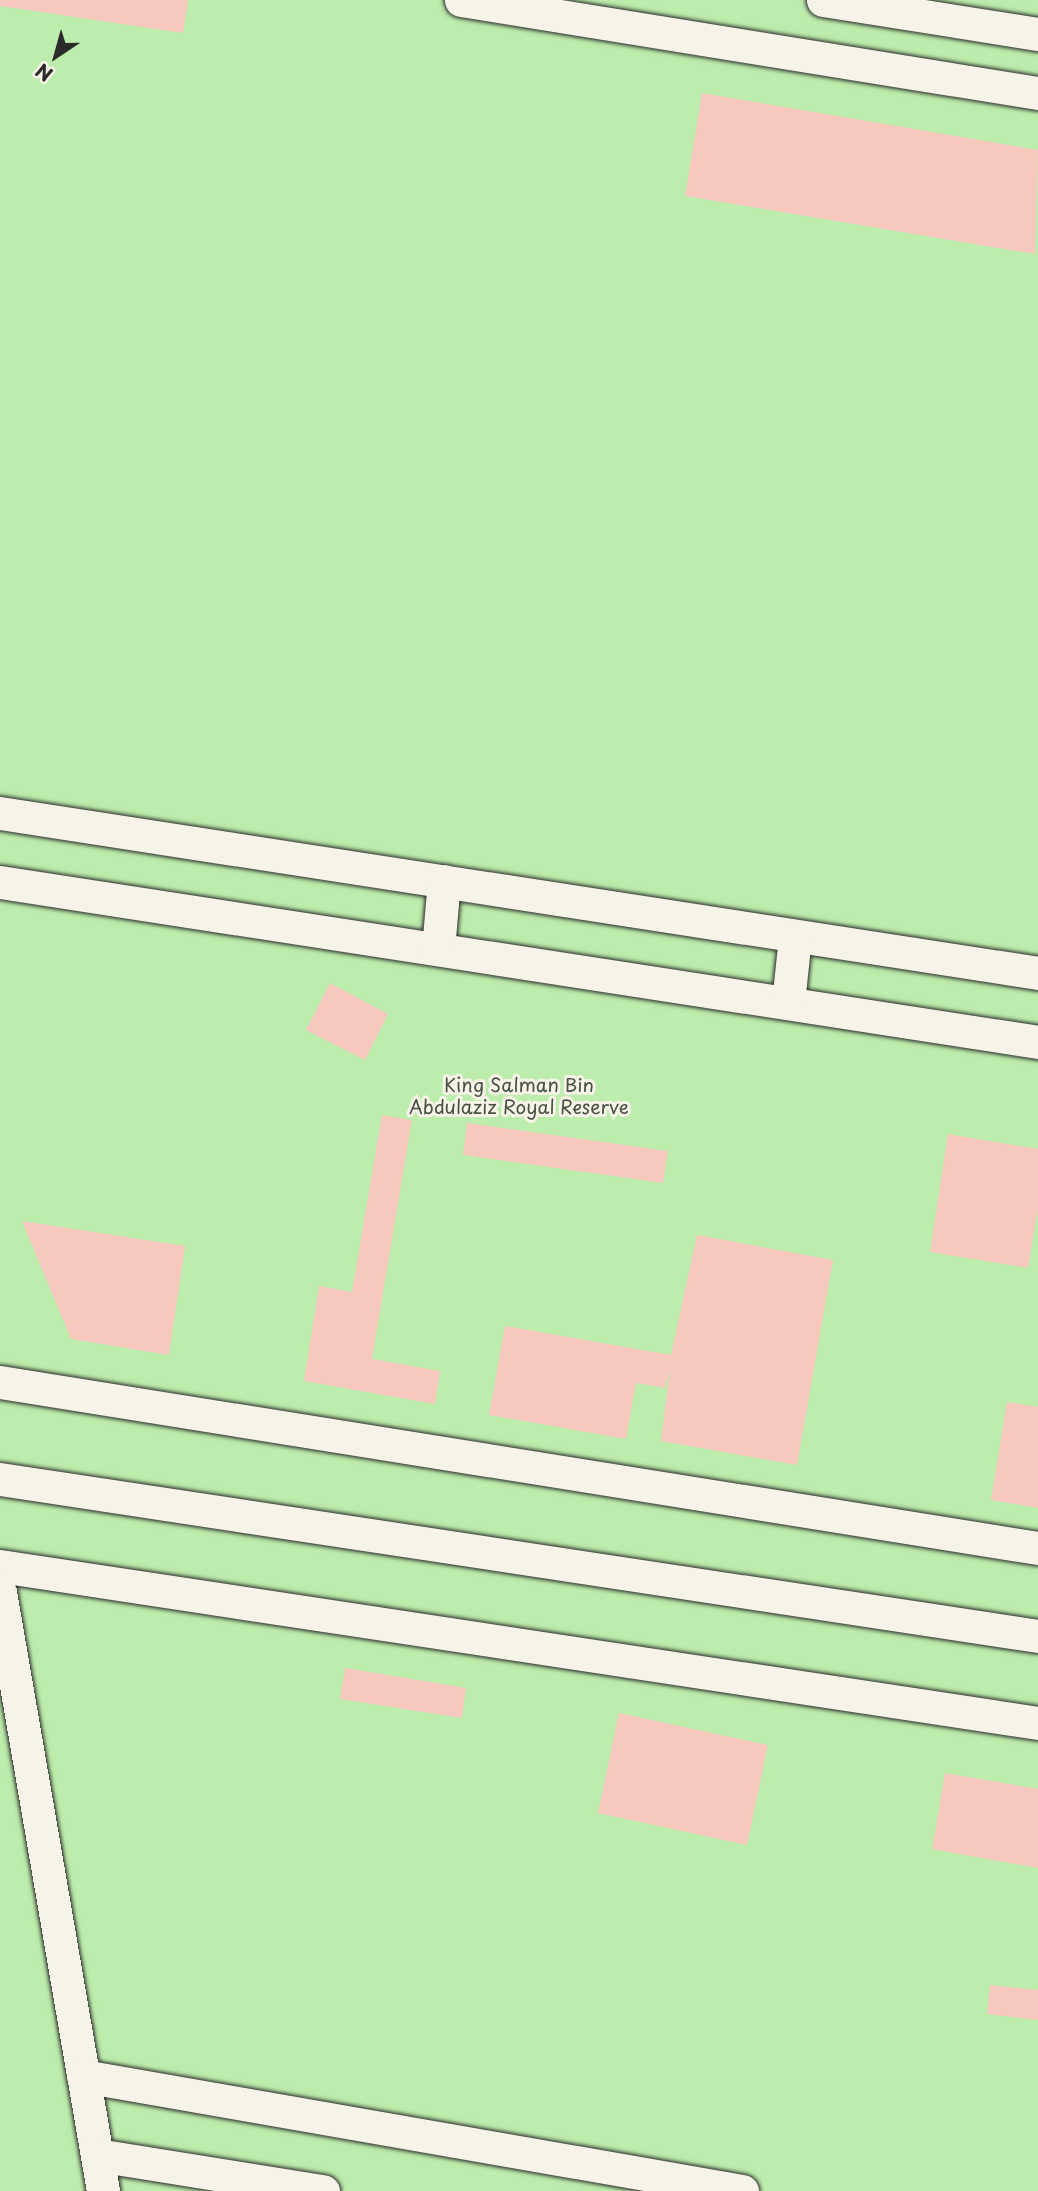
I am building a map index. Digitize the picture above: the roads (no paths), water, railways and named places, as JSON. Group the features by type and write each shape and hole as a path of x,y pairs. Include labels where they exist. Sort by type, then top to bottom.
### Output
{"street":[{"path":"461,0 607,12 1038,93"},
{"path":"823,0 1038,34"},
{"path":"0,813 1038,973"},
{"path":"438,949 444,881"},
{"path":"0,882 1038,1042"},
{"path":"788,1003 795,936"},
{"path":"0,1382 1038,1548"},
{"path":"0,1479 1038,1636"},
{"path":"0,1566 1038,1723"},
{"path":"0,1592 103,2191"},
{"path":"83,2076 742,2191"},
{"path":"97,2155 323,2191"}],"park label":[{"name":"King Salman Bin Abdulaziz Royal Reserve","path":"519,1096"}]}
